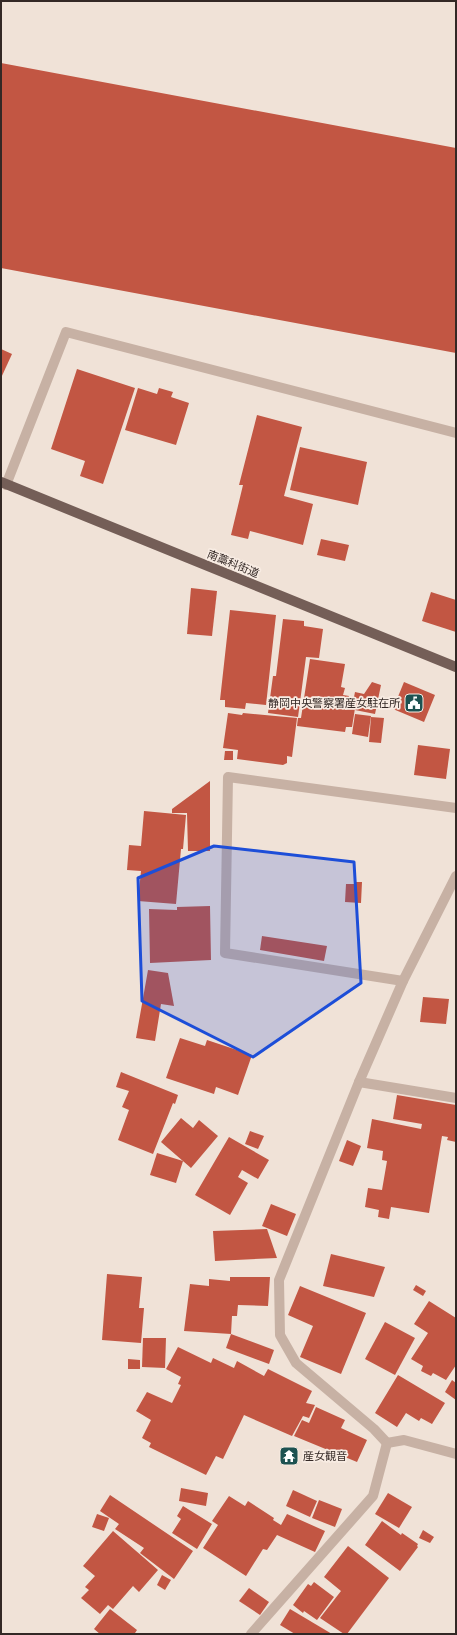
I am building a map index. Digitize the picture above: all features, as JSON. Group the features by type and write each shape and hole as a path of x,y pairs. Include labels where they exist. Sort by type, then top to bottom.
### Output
{"main road":[{"name":"南藁科街道","path":"4,483 456,667"}],"street":[{"path":"4,483 66,332 456,433"},
{"path":"403,981 225,953 228,777 456,808"},
{"path":"387,1443 374,1429 296,1363 280,1335 279,1280 359,1082 403,981 456,876"},
{"path":"359,1082 456,1098"},
{"path":"387,1443 404,1440 456,1454"},
{"path":"251,1634 373,1496 387,1443"}],"highlighted area":[{"path":"214,846 354,862 361,983 253,1057 142,1001 138,878"}],"building":[{"path":"1,63 456,148 456,353 1,268"},
{"path":"1,349 12,354 1,378"},
{"path":"77,369 135,388 103,484 80,476 85,461 51,449"},
{"path":"138,388 157,394 159,388 173,392 171,397 189,403 176,445 125,430"},
{"path":"257,415 302,427 284,496 313,504 303,545 250,531 248,539 231,535 243,485 239,485"},
{"path":"300,447 367,462 358,505 290,490"},
{"path":"321,539 349,545 345,561 317,555"},
{"path":"191,588 217,591 212,636 187,634"},
{"path":"431,592 456,600 456,632 422,621"},
{"path":"230,610 276,615 266,705 246,703 245,709 225,707 225,700 220,700"},
{"path":"283,619 304,621 304,626 323,629 319,658 306,657 298,717 268,713 273,676 276,676"},
{"path":"310,659 345,664 341,687 345,688 343,695 349,696 348,701 353,702 355,692 364,694 372,682 381,685 375,714 355,710 356,702 352,727 346,727 345,732 297,726 298,718 301,718"},
{"path":"404,682 435,695 424,722 393,709"},
{"path":"228,713 297,718 292,757 287,756 287,763 283,765 237,759 238,750 223,748"},
{"path":"355,714 371,716 368,737 352,734"},
{"path":"371,717 384,718 381,743 369,742"},
{"path":"418,745 450,749 446,779 414,775"},
{"path":"225,751 233,751 233,760 224,760"},
{"path":"210,781 210,851 188,851 187,813 172,813 172,809"},
{"path":"144,811 186,815 176,904 138,901 141,871 127,870 129,845 141,846"},
{"path":"355,882 362,882 361,903 345,902 346,884 355,884"},
{"path":"210,906 211,960 150,963 149,909 177,910 177,907"},
{"path":"262,936 327,946 324,961 260,950"},
{"path":"148,970 168,973 174,1006 161,1004 155,1041 136,1038"},
{"path":"423,997 449,999 446,1024 420,1022"},
{"path":"180,1038 205,1046 207,1040 252,1055 238,1095 216,1087 214,1094 166,1078"},
{"path":"121,1072 178,1095 175,1104 173,1103 153,1154 118,1140 129,1110 122,1107 129,1091 116,1087"},
{"path":"397,1095 456,1105 456,1142 447,1140 448,1137 442,1136 429,1213 391,1207 389,1219 378,1217 379,1210 365,1207 368,1188 382,1190 387,1161 382,1160 383,1151 367,1148 372,1119 421,1129 422,1124 393,1119"},
{"path":"181,1118 193,1128 199,1120 218,1136 191,1168 161,1142"},
{"path":"250,1131 264,1136 258,1149 245,1144"},
{"path":"229,1137 269,1160 258,1179 242,1170 238,1177 248,1183 230,1215 195,1195"},
{"path":"347,1140 361,1146 353,1166 339,1161"},
{"path":"157,1153 183,1161 176,1183 150,1175"},
{"path":"271,1204 296,1214 287,1236 262,1226"},
{"path":"267,1229 277,1258 215,1261 213,1231"},
{"path":"331,1254 385,1267 374,1297 323,1286"},
{"path":"107,1274 142,1277 139,1308 144,1308 141,1343 102,1340"},
{"path":"230,1277 270,1277 268,1306 238,1305 237,1316 232,1316 231,1334 184,1331 190,1284 209,1286 209,1279 230,1281"},
{"path":"416,1285 426,1291 423,1296 413,1290"},
{"path":"300,1286 366,1313 341,1374 300,1357 313,1326 288,1315"},
{"path":"429,1301 456,1318 456,1365 446,1380 433,1373 431,1376 421,1371 423,1366 411,1359 428,1333 414,1324"},
{"path":"385,1322 415,1338 395,1375 365,1359"},
{"path":"231,1334 274,1350 269,1364 226,1348"},
{"path":"143,1338 166,1338 165,1368 142,1367"},
{"path":"178,1347 211,1363 213,1358 234,1368 237,1361 264,1376 268,1369 312,1391 306,1403 315,1405 309,1418 303,1416 292,1436 244,1415 223,1459 216,1456 206,1475 149,1447 151,1443 142,1438 151,1420 136,1411 147,1392 172,1403 181,1385 178,1384 181,1377 166,1369"},
{"path":"128,1359 140,1360 140,1369 128,1369"},
{"path":"398,1375 445,1403 432,1424 421,1418 419,1421 406,1413 397,1427 375,1413"},
{"path":"452,1380 456,1383 456,1400 445,1392"},
{"path":"316,1407 345,1420 341,1428 367,1440 357,1462 294,1436 302,1420 309,1423"},
{"path":"181,1488 208,1493 206,1506 179,1501"},
{"path":"293,1490 317,1501 310,1517 286,1506"},
{"path":"388,1493 412,1507 399,1528 375,1514"},
{"path":"110,1495 193,1551 174,1579 140,1553 144,1548 115,1529 119,1524 100,1511"},
{"path":"229,1496 245,1506 248,1501 274,1518 273,1520 281,1525 287,1514 325,1531 315,1552 277,1535 267,1550 263,1549 246,1576 203,1548 218,1525 212,1521"},
{"path":"319,1500 342,1509 335,1527 312,1518"},
{"path":"183,1506 212,1524 197,1549 172,1533 181,1519 177,1516"},
{"path":"97,1514 109,1518 104,1531 92,1527"},
{"path":"382,1521 401,1535 402,1533 418,1544 418,1547 400,1571 365,1545"},
{"path":"423,1530 434,1537 430,1543 419,1538"},
{"path":"113,1531 158,1570 139,1592 133,1586 113,1609 108,1605 100,1614 81,1598 89,1590 85,1587 95,1576 83,1566"},
{"path":"348,1546 389,1578 347,1634 344,1634 320,1618 341,1591 324,1577"},
{"path":"162,1575 171,1580 165,1590 157,1585"},
{"path":"314,1582 334,1597 317,1620 304,1611 303,1613 293,1605 308,1584 311,1586"},
{"path":"249,1588 269,1602 260,1615 239,1601"},
{"path":"110,1609 137,1630 135,1633 136,1634 100,1634 94,1629"},
{"path":"290,1609 332,1634 295,1634 280,1625"}],"place":[{"name":"静岡中央警察署産女駐在所","path":"414,703"},
{"name":"産女観音","path":"289,1456"}]}
